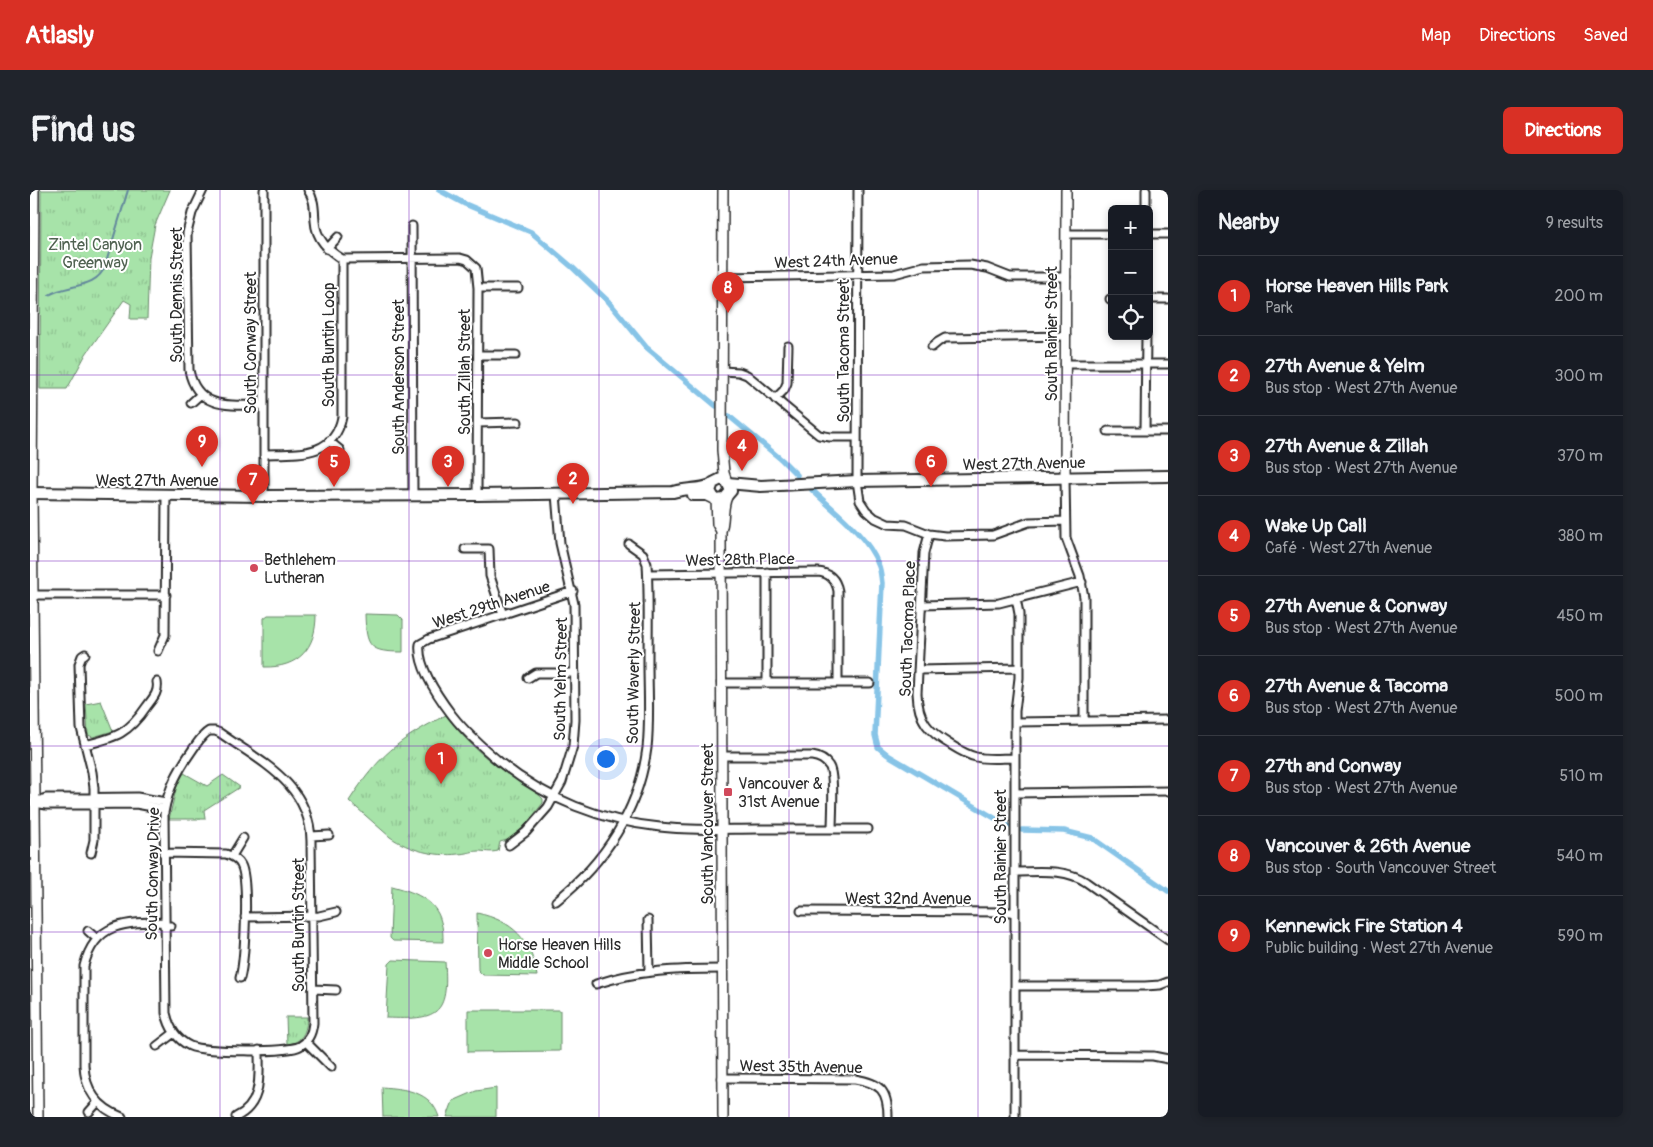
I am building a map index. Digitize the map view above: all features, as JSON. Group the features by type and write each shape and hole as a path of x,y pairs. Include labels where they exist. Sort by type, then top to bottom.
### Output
{"main road":[{"name":"West 27th Avenue","path":"31,493 264,496 556,494 673,492 684,488 704,488 721,479 728,483 761,486 857,481 1168,476"},
{"path":"713,483 710,491 715,498"},
{"path":"728,483 730,488 728,496"},
{"name":"West 27th Avenue","path":"673,492 682,495 707,495 721,500 761,486"}],"street":[{"path":"34,190 31,493 33,595 32,802 33,1002 38,1117"},
{"name":"South Dennis Street","path":"201,394 193,385 189,370 187,233 192,213 203,190"},
{"name":"South Conway Street","path":"264,190 264,496"},
{"name":"South Buntin Loop","path":"308,190 314,205 317,232 328,249 342,259 342,417 340,426 329,441"},
{"path":"724,190 722,450 724,473 728,483"},
{"name":"South Tacoma Street","path":"857,481 858,190"},
{"name":"South Rainier Street","path":"1065,478 1066,190"},
{"path":"1146,190 1146,205"},
{"name":"South Anderson Street","path":"412,226 413,496"},
{"path":"1066,234 1108,234"},
{"path":"1153,234 1168,234"},
{"path":"328,249 338,237"},
{"name":"South Zillah Street","path":"412,259 460,258 467,260 476,268 478,288 478,495"},
{"path":"342,259 412,259"},
{"name":"West 24th Avenue","path":"723,277 894,274 924,266 970,265 987,268 1010,277 1066,277"},
{"path":"478,288 518,288"},
{"path":"1153,299 1168,299"},
{"path":"932,347 945,338 1066,336"},
{"path":"1145,431 1146,340"},
{"path":"776,399 787,383 788,346"},
{"path":"478,355 516,355"},
{"path":"1065,364 1168,364"},
{"path":"722,371 739,372 747,375 820,435 857,437"},
{"path":"192,403 201,394 215,403 223,405 264,405"},
{"path":"478,423 518,422"},
{"path":"1108,431 1168,431"},
{"path":"264,454 314,451 329,441 340,450"},
{"path":"713,483 722,450"},
{"path":"1065,478 1065,521 1068,547 1082,582 1085,606 1084,721"},
{"path":"857,481 860,501 875,518 888,524 906,525 928,534 945,536 993,535 1029,522 1065,521"},
{"name":"South Yelm Street","path":"509,845 532,826 554,797 566,771 573,746 575,609 573,591 560,543 556,494"},
{"path":"158,650 165,635 166,495"},
{"name":"South Vancouver Street","path":"722,1117 721,531 724,523 724,505 728,496"},
{"name":"South Vancouver Street","path":"715,498 717,524 721,531"},
{"name":"South Tacoma Place","path":"928,534 924,549 917,693 922,719 931,732 969,755 988,758 1014,758"},
{"name":"South Waverly Street","path":"556,901 579,883 600,859 624,821 638,787 647,746 648,574 643,554 629,544"},
{"path":"466,549 489,549 490,576 503,615"},
{"path":"767,572 767,683"},
{"name":"West 28th Place","path":"648,574 823,572 832,577 838,591 838,683"},
{"path":"922,605 993,604 1082,582"},
{"name":"West 29th Avenue","path":"554,797 535,787 509,769 464,730 447,709 429,679 420,657 420,644 424,640 573,591"},
{"path":"33,595 166,595"},
{"name":"South Rainier Street","path":"1015,1117 1014,758 1019,668 1019,614 1016,598"},
{"path":"85,654 82,656 79,664 80,720 94,780 94,840 91,853"},
{"path":"918,670 1019,668"},
{"path":"528,678 536,673 575,673"},
{"path":"85,745 115,737 134,724 157,692 157,682"},
{"path":"721,683 870,683"},
{"path":"1015,722 1168,720"},
{"name":"South Conway Drive","path":"174,1032 167,1019 164,1004 166,925 163,853 165,806 171,787 182,764 202,736 212,730 220,733 283,778 296,791 304,807"},
{"path":"722,756 812,756 822,759 829,766 832,775 832,829"},
{"path":"1015,793 1168,791"},
{"path":"32,802 46,805 137,797 165,806"},
{"path":"554,797 587,811 624,821 660,827 868,829"},
{"name":"South Buntin Street","path":"304,807 308,817 311,836 313,989 312,1029 306,1042"},
{"path":"311,836 329,835"},
{"path":"232,856 243,838"},
{"path":"163,853 219,853 232,856 241,864 244,872 245,952 240,978"},
{"path":"1015,872 1057,872 1074,875 1168,940"},
{"name":"West 32nd Avenue","path":"802,911 1015,912"},
{"path":"245,917 312,917 336,912"},
{"path":"648,920 649,972"},
{"path":"122,1117 112,1113 98,1102 89,1090 84,1073 86,999 84,966 87,955 97,939 120,924 166,925"},
{"path":"88,930 97,939"},
{"path":"596,984 649,972 681,969 722,969"},
{"path":"1015,986 1145,986 1160,985 1168,982"},
{"path":"313,989 336,990"},
{"path":"157,1046 174,1032 190,1046 203,1050 292,1049 306,1042 331,1067"},
{"path":"236,1117 248,1110 256,1095 259,1081 259,1050"},
{"path":"1015,1055 1153,1056 1168,1059"},
{"name":"West 35th Avenue","path":"722,1078 855,1078 872,1082 878,1086 886,1098 888,1117"},
{"path":"89,1112 98,1102"}],"green space":[{"name":"Zintel Canyon Greenway","path":"41,190 170,190 155,225 149,257 147,319 130,319 131,304 124,300 86,354 67,389 40,389"},
{"path":"365,614 398,615 403,620 403,652 383,651 372,646 367,634"},
{"path":"268,615 316,615 313,637 309,646 296,660 287,664 264,667 264,618"},
{"path":"101,701 113,731 93,737 88,735 86,704"},
{"path":"446,715 480,753 543,799 543,803 518,832 507,840 500,842 498,851 476,851 449,855 422,852 397,842 349,801 370,772 391,750 402,741"},
{"path":"184,773 207,786 223,775 240,787 204,810 205,819 169,819 177,785"},
{"path":"392,886 422,897 434,907 442,924 443,942 393,941 390,938"},
{"path":"477,913 501,921 518,934 530,952 537,976 483,975 478,970"},
{"path":"393,960 445,962 445,994 442,1004 436,1011 417,1018 386,1018 389,964"},
{"path":"468,1010 560,1010 560,1051 468,1052"},
{"path":"286,1017 307,1017 303,1035 300,1039 287,1044"},
{"path":"382,1087 408,1091 424,1097 435,1108 439,1117 383,1117"},
{"path":"496,1088 496,1117 447,1117 453,1101 476,1091"}],"waterway":[{"path":"49,295 89,282 101,273 105,266 128,190"},
{"path":"439,190 465,204 531,232 609,302 646,347 716,406"},
{"path":"729,416 797,475"},
{"path":"812,490 866,543 880,569 882,583 875,735 878,747 888,755 1008,826"},
{"path":"1022,830 1064,831 1092,838 1168,891"}],"place":[{"name":"Vancouver & 26th Avenue","path":"728,313"},
{"name":"Kennewick Fire Station 4","path":"202,467"},
{"name":"Wake Up Call","path":"742,471"},
{"name":"27th Avenue & Conway","path":"334,487"},
{"name":"27th Avenue & Zillah","path":"448,487"},
{"name":"27th Avenue & Tacoma","path":"931,487"},
{"name":"27th Avenue & Yelm","path":"573,504"},
{"name":"27th and Conway","path":"253,505"},
{"name":"Bethlehem Lutheran","path":"254,568"},
{"name":"Horse Heaven Hills Park","path":"441,784"},
{"name":"Vancouver & 31st Avenue","path":"728,792"},
{"name":"Horse Heaven Hills Middle School","path":"488,953"}]}
